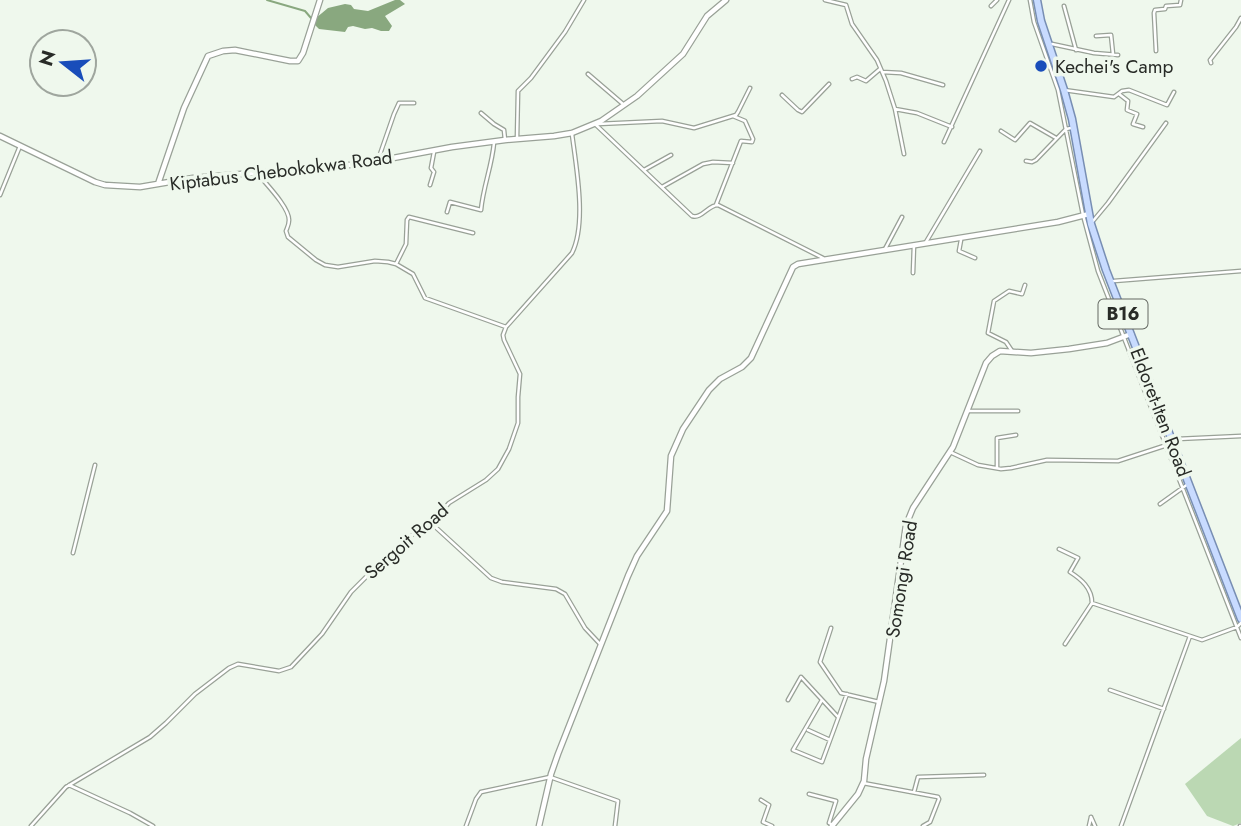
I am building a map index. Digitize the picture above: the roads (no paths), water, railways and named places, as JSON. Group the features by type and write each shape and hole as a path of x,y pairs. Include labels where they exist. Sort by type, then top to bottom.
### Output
{"main road":[{"name":"Eldoret-Iten Road","path":"1037,0 1064,90 1086,215 1128,335 1241,621"}],"street":[{"path":"158,184 184,108 208,56 235,50 298,61 320,0"},
{"path":"517,139 518,91 565,32 584,0"},
{"name":"Kiptabus Chebokokwa Road","path":"0,136 99,184 140,187 193,178 361,164 435,150 554,136 594,124 637,96 683,54 707,16 726,0"},
{"path":"825,0 846,5 852,24 877,60 895,109 904,154"},
{"path":"991,6 997,0"},
{"path":"944,142 1009,0"},
{"path":"1026,161 1036,160 1056,138 1070,128 1034,22 1030,0"},
{"path":"1156,51 1155,10 1180,5 1181,0"},
{"path":"1064,6 1077,50"},
{"path":"1211,63 1210,60 1241,18"},
{"path":"1096,36 1111,35 1113,54"},
{"path":"1048,43 1118,55"},
{"path":"852,79 858,77 866,81 881,71 901,73 943,85"},
{"path":"588,74 625,105"},
{"path":"782,95 802,112 829,84"},
{"path":"594,124 662,121 694,128 733,116 738,112 750,88"},
{"path":"1064,90 1105,97 1114,97 1129,90 1167,105 1174,92"},
{"path":"1119,94 1128,101 1127,110 1137,114 1133,124 1143,127"},
{"path":"379,160 399,103 414,103"},
{"path":"895,109 917,113 952,127"},
{"path":"481,113 504,130 505,140"},
{"path":"594,124 694,217 716,205 741,141 752,142 745,121 733,116"},
{"path":"1001,131 1015,140 1030,123 1056,138"},
{"path":"1091,224 1166,123"},
{"path":"257,172 285,209 289,220 286,231 288,237 316,260 338,267 374,261 396,264 413,274 425,298 506,327 567,260 575,247 579,193 572,132"},
{"path":"447,212 450,202 481,210 495,142"},
{"path":"0,195 21,146"},
{"path":"430,186 435,150"},
{"path":"926,242 980,151"},
{"path":"644,170 671,155"},
{"path":"662,187 703,164 733,163"},
{"path":"716,205 745,217 826,260"},
{"path":"539,826 550,778 636,556 667,511 672,452 694,410 716,383 751,358 793,267 1086,215 1098,271 1128,335 1098,345 1069,349 1031,353 1012,351 1006,342 988,333 994,301 1009,290 1022,294 1025,285"},
{"path":"396,264 406,244 409,217 473,233"},
{"path":"885,249 902,217"},
{"path":"962,236 958,251 975,258"},
{"path":"913,273 915,244"},
{"path":"1114,281 1241,271"},
{"name":"Sergoit Road","path":"31,826 69,785 150,737 195,694 229,668 238,664 287,670 322,634 358,583 404,540 431,523 449,503 486,480 498,469 518,423 520,374 503,340 506,327"},
{"name":"Somongi Road","path":"832,825 858,794 863,783 891,635 906,525 913,508 950,452 988,360 1000,351 1012,351"},
{"path":"967,411 1018,411"},
{"path":"997,468 996,438 1016,435"},
{"path":"950,452 978,465 1011,468 1047,460 1118,461 1177,439 1241,436"},
{"path":"73,552 94,466"},
{"path":"1160,504 1186,485 1241,638"},
{"path":"431,523 491,578 563,592 585,628 601,645"},
{"path":"1059,549 1078,558 1070,572 1082,580 1092,597 1091,603 1065,644"},
{"path":"1091,603 1202,640 1237,627 1241,621"},
{"path":"831,628 820,662 841,693 879,702"},
{"path":"1121,826 1190,636"},
{"path":"788,700 802,677 838,717"},
{"path":"1110,690 1164,709"},
{"path":"822,700 793,750 822,762 847,694"},
{"path":"806,730 830,740"},
{"path":"914,792 918,777 984,775"},
{"path":"466,826 481,792 550,778 618,802 615,826"},
{"path":"863,783 938,797 930,822 923,826"},
{"path":"69,785 153,826"},
{"path":"809,794 836,801 829,823 832,825"},
{"path":"761,800 769,805 763,822 772,826"},
{"path":"1089,826 1091,817 1096,826"}],"waterway":[{"path":"267,0 305,11 311,18"}],"place":[{"name":"Kechei's Camp","path":"1041,66"}]}
